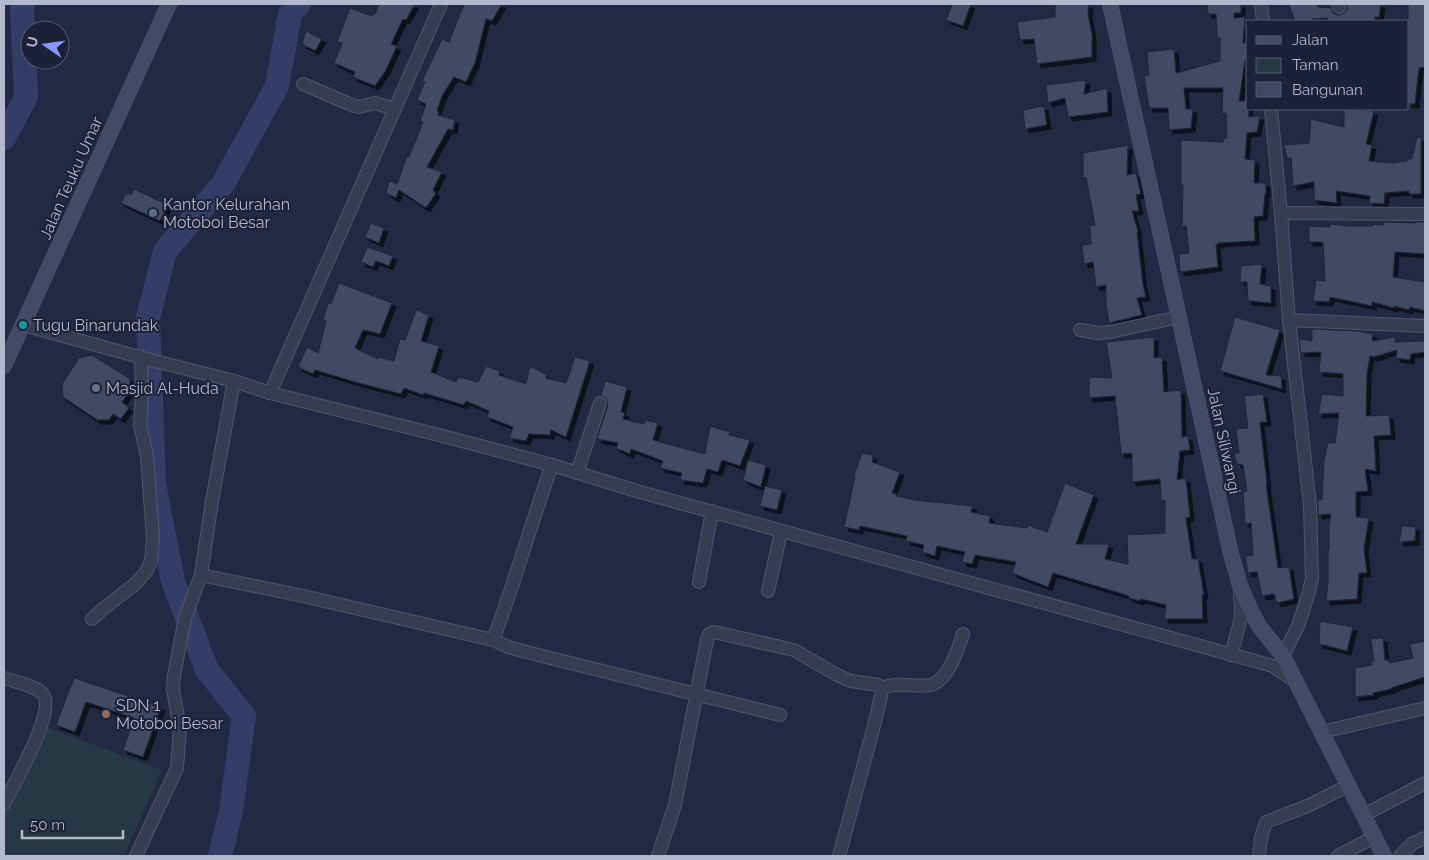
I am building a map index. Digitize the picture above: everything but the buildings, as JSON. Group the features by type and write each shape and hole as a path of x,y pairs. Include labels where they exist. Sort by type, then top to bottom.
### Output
{"main road":[{"name":"Jalan Teuku Umar","path":"4,366 168,4"},
{"name":"Jalan Siliwangi","path":"1110,4 1231,554 1240,586 1248,606 1260,626 1283,656 1384,856"}],"street":[{"path":"270,393 441,4"},
{"path":"1262,4 1263,20"},
{"path":"303,84 354,106 359,107 375,103 395,108"},
{"path":"1272,110 1289,320 1310,505 1312,578 1298,626 1283,656"},
{"path":"1281,213 1425,214"},
{"path":"1080,330 1098,333 1110,332 1179,317"},
{"path":"1289,320 1425,326"},
{"path":"24,325 234,381 270,393 552,465 781,532 811,538 1273,666 1296,682"},
{"path":"92,619 136,584 146,572 151,561 152,538 147,456 140,425 147,359"},
{"path":"136,856 176,768 180,728 173,690 174,676 185,618 192,604 201,575 212,501 234,381"},
{"path":"577,472 600,403"},
{"path":"493,640 552,465"},
{"path":"699,582 712,512"},
{"path":"768,592 781,532"},
{"path":"201,575 303,596 493,640 517,649 780,715"},
{"path":"1231,655 1242,618 1240,586"},
{"path":"658,856 675,804 707,640 709,634 714,632 794,650 839,676 851,681 878,685 882,691 876,722 838,856"},
{"path":"880,688 937,682 944,676 957,654 963,634"},
{"path":"4,678 37,689 44,695 46,700 41,730 4,804"},
{"path":"1319,727 1425,708"},
{"path":"1364,815 1425,783"},
{"path":"1259,856 1261,838 1266,822 1349,785"},
{"path":"1338,856 1374,837"},
{"path":"1400,856 1413,843 1425,838"}],"green space":[{"path":"36,723 162,770 124,856 4,856 4,789"}],"waterway":[{"path":"4,138 26,97 23,4"},
{"path":"220,856 231,811 244,716 207,670 173,581 154,484 148,318 165,251 223,184 277,86 290,14 299,4"}],"place":[{"name":"Kantor Kelurahan Motoboi Besar","path":"153,213"},
{"name":"Tugu Binarundak","path":"23,325"},
{"name":"Masjid Al-Huda","path":"96,388"},
{"name":"SDN 1 Motoboi Besar","path":"106,714"}]}
